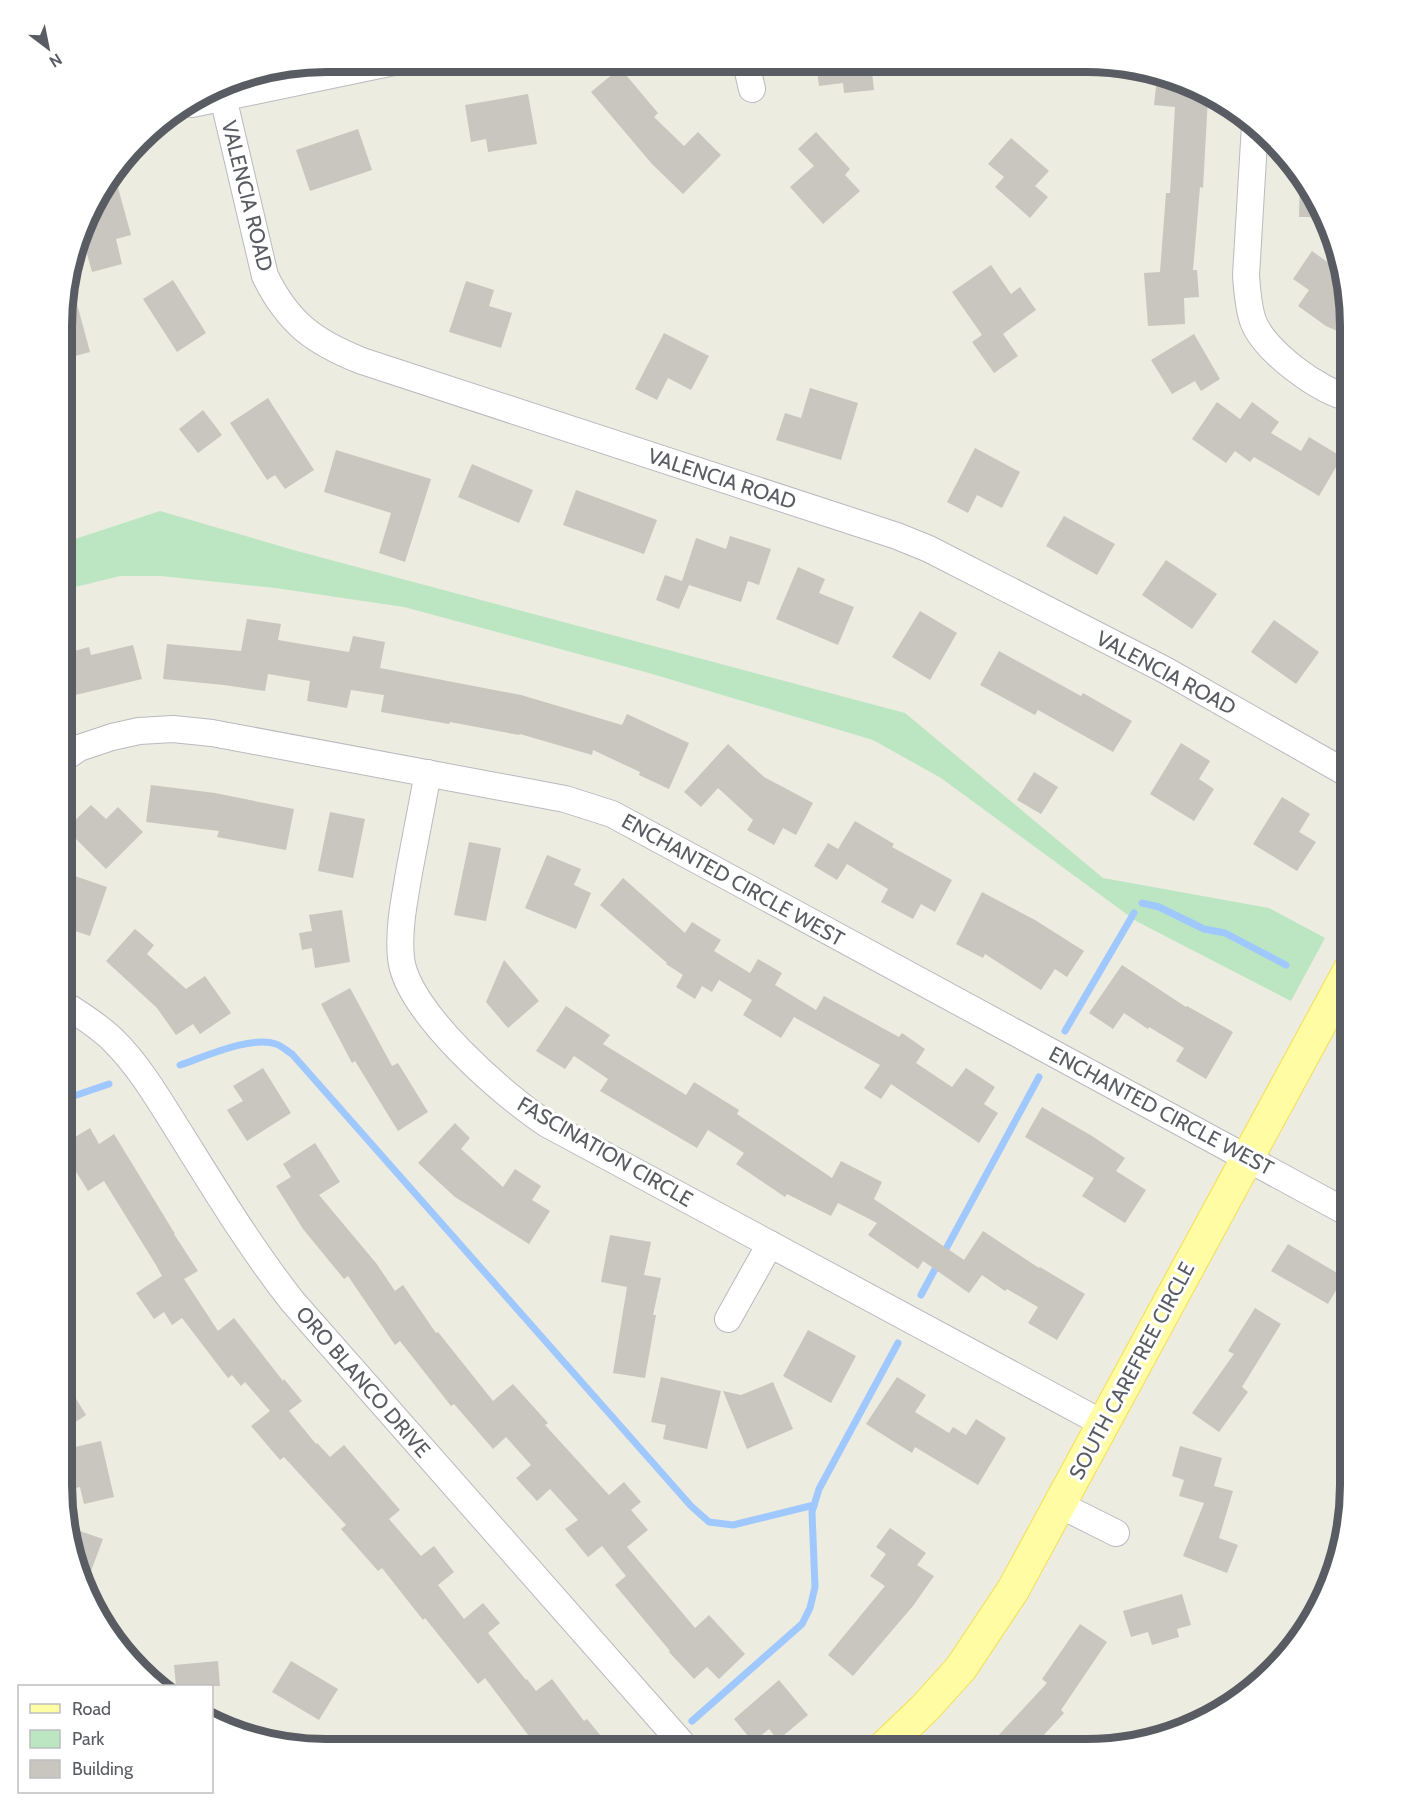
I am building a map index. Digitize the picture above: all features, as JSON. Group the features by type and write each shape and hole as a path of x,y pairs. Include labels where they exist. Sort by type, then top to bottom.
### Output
{"main road":[{"name":"SOUTH CAREFREE CIRCLE","path":"892,1739 925,1708 961,1668 1013,1590 1340,987"}],"street":[{"path":"209,100 345,72"},
{"path":"748,72 752,89"},
{"name":"VALENCIA ROAD","path":"223,97 265,276 277,299 295,321 313,337 335,350 374,365 897,536 929,549 1165,670 1340,769"},
{"path":"1254,135 1246,275 1254,322 1264,339 1281,357 1302,374 1340,394"},
{"name":"ENCHANTED CIRCLE WEST","path":"72,753 79,748 112,737 139,731 173,729 212,733 565,799 612,814 1340,1208"},
{"name":"FASCINATION CIRCLE","path":"428,772 403,904 400,934 401,961 411,988 427,1014 479,1070 522,1108 547,1124 1104,1424"},
{"name":"ORO BLANCO DRIVE","path":"72,1010 113,1040 134,1063 265,1267 293,1302 678,1739"},
{"path":"728,1319 770,1244"},
{"path":"1060,1505 1116,1533"}],"green space":[{"path":"160,511 297,551 905,713 1103,878 1269,908 1325,938 1291,1001 1136,921 941,778 873,740 649,673 404,607 275,588 161,576 120,576 72,588 72,540"}],"building":[{"path":"615,72 623,72 658,113 654,117 684,146 698,132 721,155 683,194 652,164 591,92"},
{"path":"817,72 872,72 874,90 844,93 843,83 819,86"},
{"path":"1157,82 1208,103 1203,188 1200,187 1193,270 1197,270 1199,297 1184,298 1185,324 1148,326 1144,273 1160,272 1166,193 1170,193 1175,107 1154,105"},
{"path":"528,94 537,144 488,152 486,139 471,142 465,105"},
{"path":"358,129 372,170 310,191 296,150"},
{"path":"816,132 850,169 845,175 860,191 823,224 790,187 814,166 798,149"},
{"path":"1011,138 1049,171 1035,186 1048,197 1030,218 995,187 1004,177 988,164"},
{"path":"117,183 131,235 116,239 122,264 92,272 85,244 98,213"},
{"path":"1300,189 1316,217 1299,217"},
{"path":"1312,251 1332,266 1338,292 1340,332 1326,326 1298,306 1309,290 1293,279"},
{"path":"991,265 1011,294 1020,287 1036,310 1003,334 1018,356 994,373 972,342 982,335 952,292"},
{"path":"173,280 206,333 177,352 143,299"},
{"path":"466,281 494,290 489,306 512,313 501,348 449,332"},
{"path":"74,292 90,352 72,357"},
{"path":"664,333 709,356 691,390 668,378 657,400 635,389"},
{"path":"1194,334 1220,379 1201,391 1195,381 1172,394 1151,360"},
{"path":"810,388 858,403 841,460 776,440 785,413 801,418"},
{"path":"268,398 314,470 285,489 275,475 267,480 230,423"},
{"path":"1217,402 1240,419 1252,402 1279,422 1271,433 1301,451 1309,437 1340,456 1340,460 1319,496 1254,457 1250,462 1235,451 1226,463 1192,439"},
{"path":"203,410 222,435 198,453 179,429"},
{"path":"975,448 1020,472 1002,508 977,495 968,513 947,502"},
{"path":"336,450 431,479 405,562 379,553 391,513 324,492"},
{"path":"472,464 533,490 519,523 458,497"},
{"path":"576,490 657,520 644,554 563,525"},
{"path":"1064,516 1115,544 1097,575 1046,546"},
{"path":"730,536 771,549 759,585 748,581 741,602 689,585 679,609 656,600 665,575 682,581 696,538 726,549"},
{"path":"1166,560 1217,594 1192,629 1142,595"},
{"path":"798,567 825,579 819,593 854,607 838,645 776,619"},
{"path":"920,611 957,633 930,680 892,657"},
{"path":"247,619 281,624 278,640 349,652 353,636 385,642 380,668 521,695 622,725 627,714 689,743 669,789 639,775 640,772 593,750 592,755 520,734 381,712 384,695 351,690 347,708 307,701 310,681 268,674 265,691 163,679 167,644 241,651"},
{"path":"1274,620 1319,652 1296,684 1251,652"},
{"path":"133,645 142,679 72,696 72,652 89,647 91,655"},
{"path":"999,651 1081,696 1083,693 1132,721 1113,752 1038,710 1035,715 980,685"},
{"path":"1181,743 1210,761 1199,779 1214,789 1194,821 1150,794"},
{"path":"728,744 764,777 813,803 796,835 783,828 774,845 747,830 753,820 718,788 701,807 684,792"},
{"path":"1034,772 1058,787 1041,814 1017,800"},
{"path":"151,785 215,793 294,809 286,850 217,837 219,831 146,822"},
{"path":"1282,797 1310,814 1299,832 1316,842 1297,871 1253,844"},
{"path":"91,805 106,819 118,807 143,832 106,869 72,835 72,823"},
{"path":"330,812 365,819 353,878 318,871"},
{"path":"855,821 894,844 892,847 952,880 935,912 921,904 913,919 881,902 888,889 847,864 837,880 814,866 828,843 838,849"},
{"path":"469,842 501,848 486,921 454,915"},
{"path":"547,855 581,869 574,885 591,893 576,929 525,908"},
{"path":"72,875 107,887 90,936 72,930"},
{"path":"623,878 685,933 692,922 721,940 714,951 750,973 758,959 782,973 775,985 816,1010 824,996 899,1037 902,1033 925,1049 916,1063 952,1087 966,1068 995,1087 984,1104 998,1113 979,1143 891,1084 881,1099 864,1088 880,1065 794,1017 781,1038 743,1015 752,1000 719,980 712,992 702,986 695,999 676,987 683,975 666,964 600,905"},
{"path":"982,892 1035,920 1084,951 1067,977 1055,969 1041,990 985,954 983,958 956,944"},
{"path":"342,910 350,962 315,968 312,948 302,950 299,933 312,931 309,915"},
{"path":"135,929 154,945 147,954 186,989 205,976 231,1013 200,1034 193,1024 176,1035 157,1008 106,961"},
{"path":"504,960 539,1001 508,1028 486,1002"},
{"path":"1122,965 1186,1007 1233,1032 1206,1079 1176,1061 1184,1048 1149,1027 1148,1029 1124,1013 1113,1029 1089,1013"},
{"path":"350,988 392,1066 398,1063 428,1112 398,1131 355,1061 352,1063 321,1004"},
{"path":"566,1006 610,1035 603,1044 686,1095 694,1082 739,1110 737,1114 832,1178 841,1161 882,1182 874,1199 964,1260 983,1231 1039,1268 1085,1294 1057,1340 1028,1323 1038,1307 1007,1289 1005,1291 982,1275 969,1293 923,1261 918,1269 868,1235 877,1223 838,1203 831,1216 787,1194 785,1197 736,1164 744,1153 708,1130 697,1148 600,1091 608,1079 574,1056 565,1069 536,1051"},
{"path":"263,1068 291,1113 247,1141 227,1110 243,1101 233,1086"},
{"path":"1042,1107 1125,1158 1116,1171 1146,1190 1125,1223 1082,1196 1094,1178 1025,1137"},
{"path":"455,1123 470,1138 461,1149 503,1187 515,1169 541,1186 532,1200 550,1211 529,1244 455,1197 418,1163"},
{"path":"90,1128 99,1144 114,1134 198,1271 184,1279 218,1331 234,1318 283,1381 284,1379 302,1401 289,1411 316,1444 330,1457 344,1445 400,1510 389,1519 421,1556 434,1546 454,1572 438,1585 464,1619 483,1603 500,1623 488,1633 526,1680 536,1691 552,1679 584,1721 587,1719 601,1736 598,1739 531,1739 485,1678 478,1684 382,1568 378,1571 341,1529 346,1525 284,1457 280,1460 251,1426 270,1411 245,1382 241,1386 232,1375 228,1378 182,1318 172,1325 164,1312 154,1319 136,1293 162,1276 104,1181 88,1191 72,1165 72,1139"},
{"path":"315,1143 340,1182 319,1195 376,1263 395,1291 403,1285 436,1333 438,1332 493,1401 513,1384 548,1423 545,1425 609,1495 624,1482 641,1502 631,1510 648,1530 627,1547 695,1628 709,1615 745,1654 719,1679 707,1667 694,1679 669,1652 615,1585 626,1576 602,1546 588,1557 565,1529 578,1520 550,1489 537,1501 516,1478 531,1465 506,1437 493,1449 454,1404 451,1406 400,1341 395,1345 348,1276 344,1279 303,1229 276,1186 291,1177 283,1164"},
{"path":"610,1235 651,1242 644,1275 661,1278 653,1315 656,1315 645,1378 613,1373 627,1287 601,1282"},
{"path":"1288,1244 1340,1275 1340,1284 1328,1304 1271,1271"},
{"path":"1255,1308 1281,1324 1242,1387 1248,1392 1219,1432 1192,1413 1234,1354 1228,1351"},
{"path":"808,1330 856,1356 831,1403 783,1376"},
{"path":"661,1377 721,1391 707,1449 663,1439 666,1425 651,1422"},
{"path":"897,1377 926,1395 915,1412 949,1433 953,1427 966,1435 976,1419 1006,1438 978,1485 915,1447 912,1453 866,1424"},
{"path":"773,1382 793,1429 747,1449 723,1391 741,1395"},
{"path":"72,1392 86,1415 72,1424"},
{"path":"101,1441 114,1497 84,1504 80,1487 72,1489 72,1448"},
{"path":"1180,1446 1222,1458 1214,1486 1233,1491 1219,1538 1238,1545 1227,1573 1183,1556 1204,1503 1179,1496 1184,1480 1172,1476"},
{"path":"890,1528 926,1553 917,1565 934,1576 913,1606 853,1676 828,1655 885,1586 870,1576 886,1554 876,1547"},
{"path":"76,1530 103,1539 89,1577"},
{"path":"1182,1594 1191,1625 1177,1629 1179,1637 1152,1645 1148,1632 1131,1637 1123,1611"},
{"path":"1080,1624 1107,1642 1061,1710 1064,1713 1040,1739 999,1739 997,1737 1047,1683 1042,1679"},
{"path":"218,1661 220,1686 176,1685 174,1665"},
{"path":"291,1661 338,1689 319,1720 272,1692"},
{"path":"779,1680 808,1715 779,1739 769,1729 757,1739 751,1739 734,1719"}],"waterway":[{"path":"1142,903 1159,907 1204,929 1225,933 1286,965"},
{"path":"1065,1031 1134,913"},
{"path":"180,1065 228,1048 254,1042 276,1044 292,1054 691,1506 709,1522 733,1525 814,1505"},
{"path":"921,1295 1039,1077"},
{"path":"72,1097 109,1084"},
{"path":"692,1721 802,1624 810,1608 815,1587 812,1512 819,1489 898,1343"}]}
